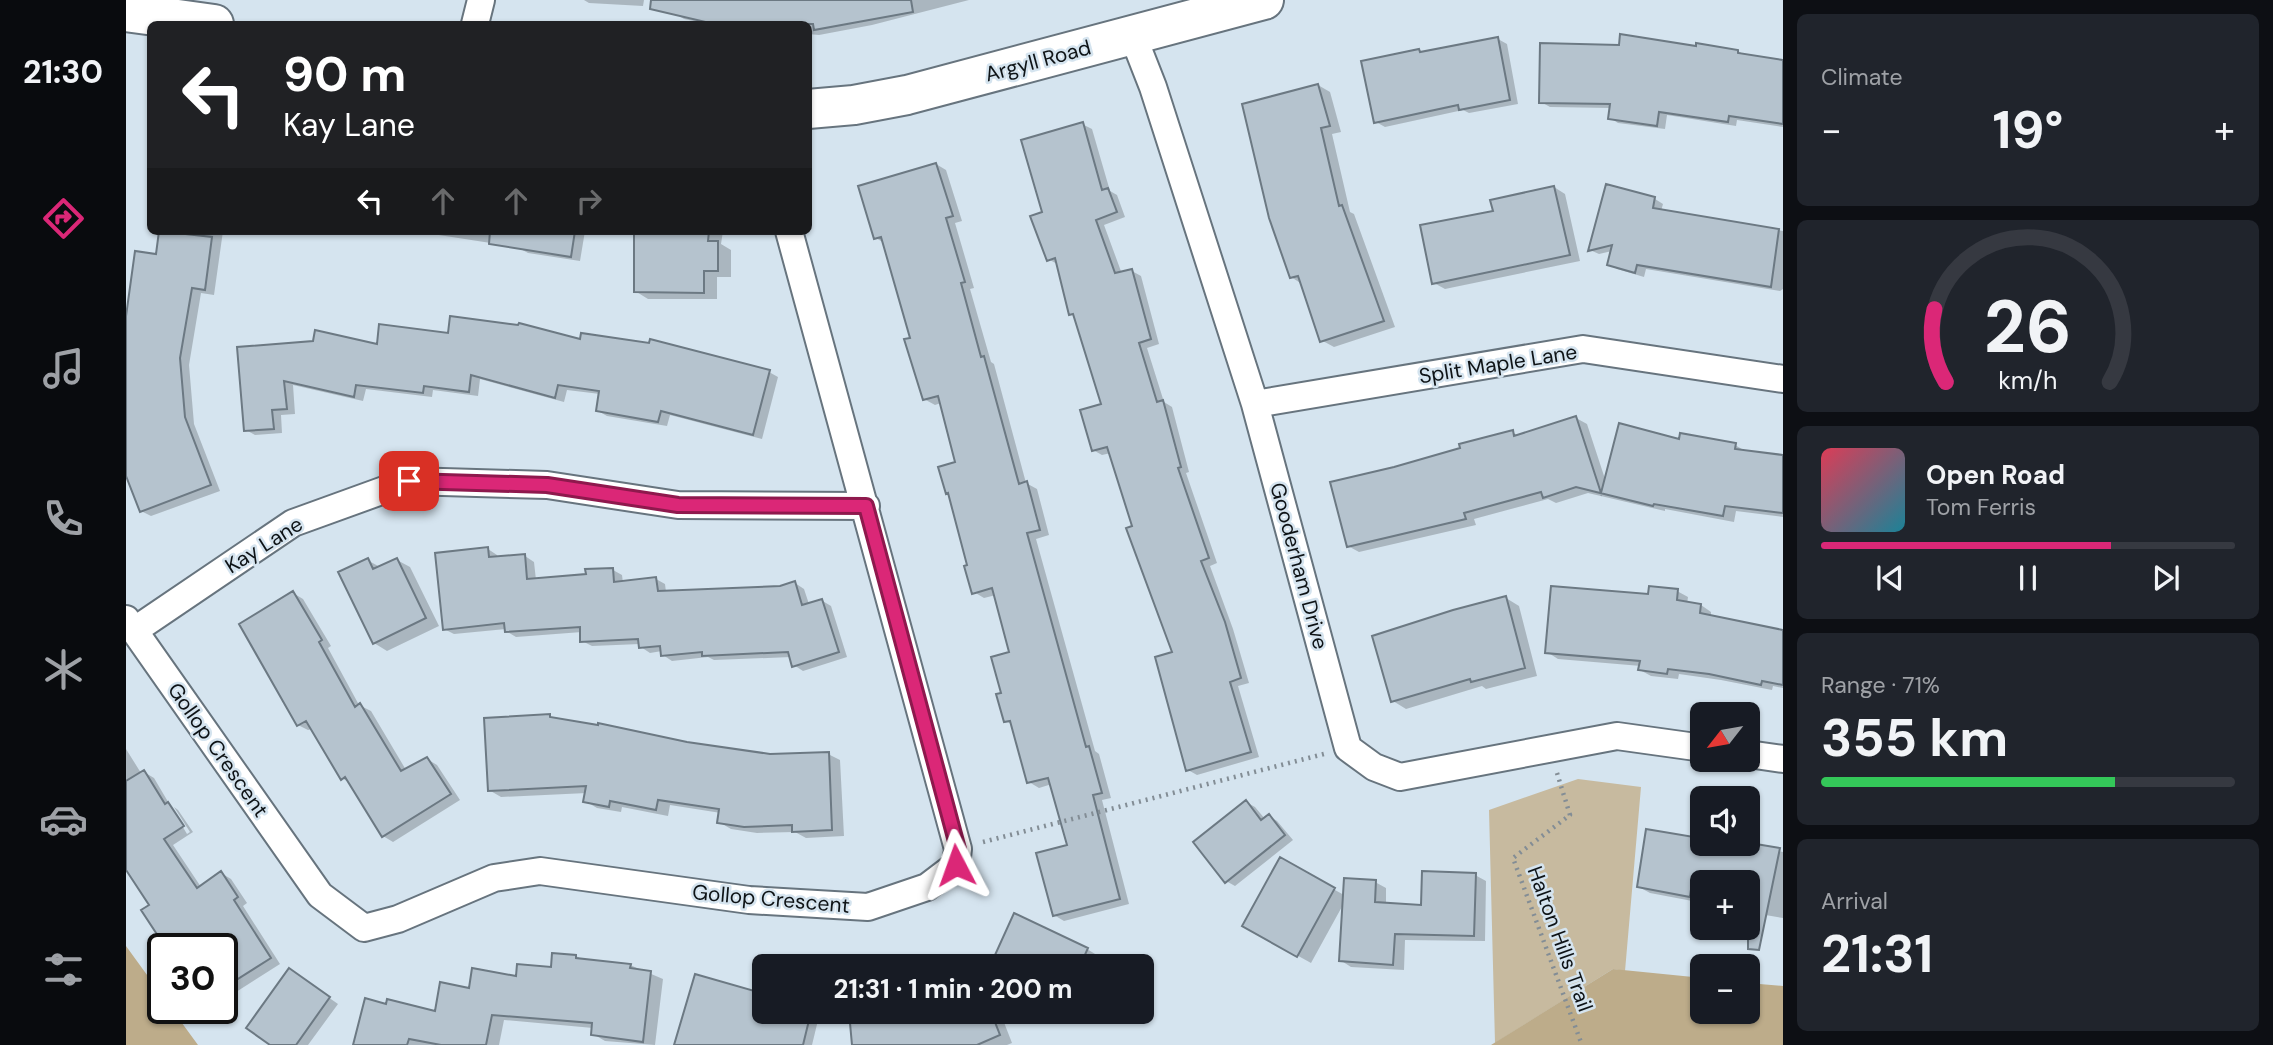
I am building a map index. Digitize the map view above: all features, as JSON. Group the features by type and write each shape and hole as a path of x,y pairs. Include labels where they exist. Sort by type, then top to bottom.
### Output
{"street":[{"path":"476,21 481,0"},
{"name":"Argyll Road","path":"812,109 854,105 907,95 1264,0"},
{"path":"126,12 192,21"},
{"name":"Gooderham Drive","path":"1133,36 1153,87 1255,404 1348,748"},
{"path":"790,235 958,849"},
{"name":"Split Maple Lane","path":"1255,404 1583,349 1783,379"},
{"name":"Kay Lane","path":"130,625 293,523 409,481 547,485 678,505 866,506"},
{"name":"Gollop Crescent","path":"130,625 320,895 364,928 398,919 495,878 540,871 749,900 868,906 927,887 956,865 958,849"},
{"path":"1348,748 1374,767 1400,777 1617,736 1690,746"},
{"path":"1760,756 1783,759"}],"path":[{"path":"958,849 1348,748"},
{"name":"Halton Hills Trail","path":"1550,749 1570,815 1513,858 1582,1045"}],"shaded area":[{"path":"1578,779 1641,787 1625,971 1613,969 1495,1043 1489,810"},
{"path":"126,946 147,975 147,1024 183,1024 198,1045 126,1045"},
{"path":"1613,969 1690,977 1690,1024 1760,1024 1760,984 1783,986 1783,1045 1491,1045"}],"building":[{"path":"651,0 911,0 913,12 814,30 812,21 701,21 650,9"},
{"path":"1620,34 1696,46 1696,43 1783,60 1783,124 1729,116 1728,122 1659,112 1657,126 1608,119 1610,104 1539,103 1540,43 1619,45"},
{"path":"1498,37 1510,100 1459,110 1458,105 1374,123 1361,61"},
{"path":"1318,84 1330,126 1321,128 1339,206 1342,205 1384,321 1320,342 1298,276 1290,278 1269,218 1242,104"},
{"path":"1083,122 1102,190 1108,188 1117,212 1096,220 1115,273 1132,269 1151,339 1139,343 1157,402 1163,400 1181,467 1178,468 1209,558 1201,561 1225,622 1241,678 1230,682 1251,752 1186,771 1155,657 1172,652 1126,528 1132,526 1107,447 1092,451 1080,410 1101,404 1073,314 1069,315 1055,258 1047,261 1030,216 1042,212 1021,140"},
{"path":"936,163 953,216 946,218 965,282 961,283 981,357 984,356 1019,484 1027,481 1040,530 1027,533 1086,747 1089,746 1102,793 1093,795 1120,899 1053,916 1036,853 1067,845 1048,778 1027,783 1010,721 1004,722 996,694 1001,693 991,657 1009,652 992,588 972,594 948,493 946,494 938,467 955,462 938,396 923,400 904,339 910,338 881,237 874,239 858,186"},
{"path":"1606,184 1655,197 1653,208 1779,229 1771,287 1637,265 1635,273 1607,265 1612,245 1588,251"},
{"path":"1554,186 1570,255 1432,284 1420,225 1493,211 1490,200"},
{"path":"158,235 212,237 205,290 192,288 180,358 185,417 211,485 140,512 126,476 126,316 135,251 156,254"},
{"path":"490,235 574,235 571,257 489,244"},
{"path":"634,235 709,235 708,241 718,241 718,271 704,271 704,293 634,292"},
{"path":"450,316 519,323 580,339 581,333 649,343 650,339 770,370 753,435 661,411 658,422 596,411 599,391 558,385 555,398 471,375 469,392 424,386 423,393 356,385 354,397 284,381 287,409 272,410 274,429 244,431 237,347 313,341 315,330 377,344 379,324 448,333"},
{"path":"1576,416 1601,493 1619,423 1679,439 1680,433 1736,443 1735,449 1783,455 1783,513 1725,506 1723,516 1654,504 1653,506 1576,487 1543,498 1541,492 1464,513 1466,519 1347,547 1330,482 1460,448 1459,444 1513,430 1514,436"},
{"path":"488,547 489,557 525,554 527,579 586,574 585,569 613,568 614,582 656,577 658,591 780,586 795,581 802,605 822,599 839,652 792,667 788,652 702,656 702,652 661,656 660,646 639,648 638,639 580,642 580,627 505,632 504,623 443,630 435,553"},
{"path":"368,558 373,569 397,558 426,618 373,644 338,572"},
{"path":"1551,586 1648,594 1649,586 1678,589 1677,600 1701,604 1700,613 1783,630 1783,685 1762,681 1761,685 1668,669 1667,674 1638,670 1640,661 1545,653"},
{"path":"293,591 322,640 319,642 355,707 360,703 401,771 427,757 451,794 382,837 345,777 341,780 306,721 297,726 239,624"},
{"path":"1506,596 1525,668 1471,682 1470,679 1391,702 1372,636"},
{"path":"550,714 550,717 598,723 687,742 770,754 829,752 832,830 792,832 792,825 744,827 717,823 719,809 658,800 656,810 610,801 609,807 583,802 586,786 488,791 484,718"},
{"path":"144,770 165,804 168,802 184,826 164,839 197,888 221,871 238,897 234,900 271,958 238,979 238,933 156,933 141,910 149,905 126,870 126,781"},
{"path":"1246,800 1261,820 1269,814 1285,835 1225,883 1193,842"},
{"path":"1646,829 1690,836 1690,856 1760,856 1760,845 1780,848 1759,950 1748,949 1748,940 1760,940 1760,870 1690,870 1690,897 1637,887"},
{"path":"1280,857 1335,888 1297,957 1242,926"},
{"path":"1422,871 1476,873 1474,936 1395,934 1393,965 1339,961 1344,878 1376,880 1375,902 1421,905"},
{"path":"1014,913 1088,948 1085,954 995,954"},
{"path":"552,953 631,964 630,968 651,971 643,1042 591,1035 592,1023 492,1015 486,1045 441,1045 409,1039 407,1045 353,1045 365,998 386,1004 387,999 435,1011 440,982 469,988 472,968 516,976 517,964 551,967"},
{"path":"289,968 330,997 296,1045 270,1045 246,1028"},
{"path":"695,974 752,990 752,1024 808,1024 803,1045 674,1045"},
{"path":"850,1024 996,1024 1000,1035 977,1045 852,1045"}],"route":[{"path":"409,481 547,485 678,505 866,506 958,849 956,865"}]}
